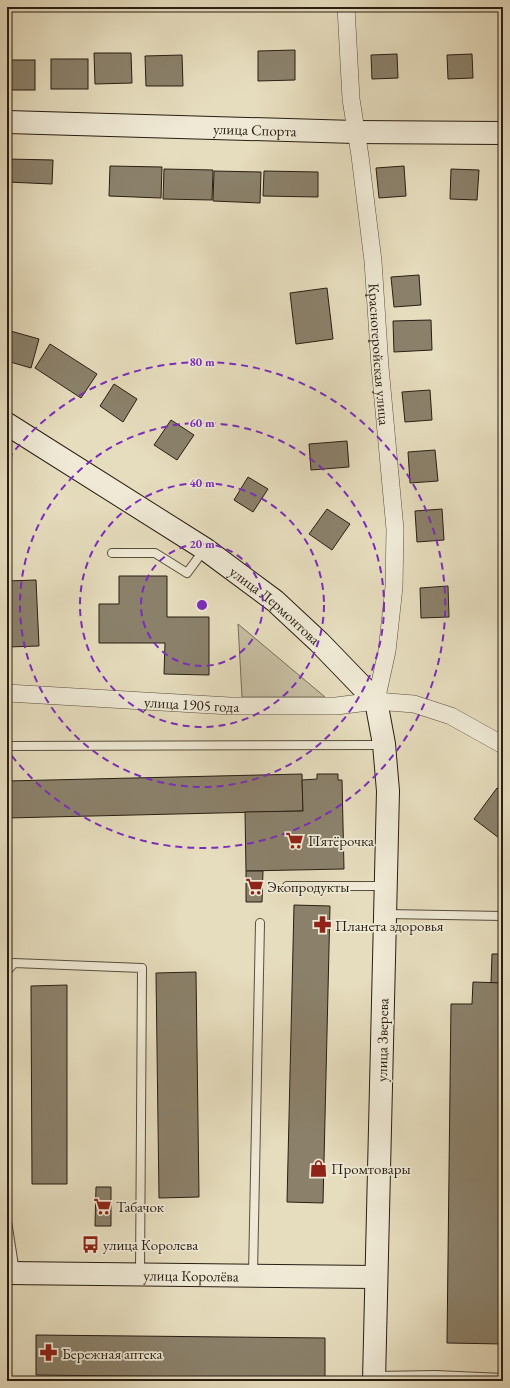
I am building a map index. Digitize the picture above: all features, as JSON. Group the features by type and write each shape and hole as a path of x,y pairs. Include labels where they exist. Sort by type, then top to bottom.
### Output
{"main road":[{"name":"улица Спорта","path":"7,122 355,132 503,133"},
{"name":"улица Лермонтова","path":"7,424 205,549 275,601 319,642 376,700"},
{"name":"улица Зверева","path":"374,1378 375,1277 386,914 388,791 384,744 376,700"},
{"name":"улица Королёва","path":"11,1273 375,1277"}],"street":[{"name":"Красногеройская улица","path":"346,7 351,99 360,156 373,261 380,367 394,529 394,587 391,616 387,651 376,700"},
{"name":"улица 1905 года","path":"7,694 230,706 336,706 376,700"},
{"path":"376,700 414,704 451,716 503,745"}],"lane":[{"path":"112,553 155,553 187,573 205,549"},
{"path":"7,746 384,744"},
{"path":"287,886 386,886"},
{"path":"386,914 503,916"},
{"path":"253,1275 260,923"},
{"path":"7,971 14,963 142,968 140,1275"},
{"path":"7,1222 11,1273"},
{"path":"374,1378 436,1376 503,1378"}],"shaded area":[{"path":"238,624 325,697 242,697"}],"building":[{"path":"295,50 295,80 258,81 258,51"},
{"path":"94,53 131,53 132,83 95,84"},
{"path":"397,54 398,78 372,79 371,55"},
{"path":"472,54 473,78 448,79 447,55"},
{"path":"182,55 183,86 146,86 145,56"},
{"path":"51,59 88,59 88,89 51,89"},
{"path":"7,60 35,60 35,90 7,90"},
{"path":"7,159 53,160 52,184 7,182"},
{"path":"110,166 162,167 161,198 109,196"},
{"path":"404,166 406,196 379,198 376,168"},
{"path":"164,169 213,170 212,200 163,199"},
{"path":"451,169 479,170 477,200 450,199"},
{"path":"214,171 261,172 260,203 213,201"},
{"path":"264,171 318,172 318,197 263,196"},
{"path":"419,275 421,305 394,307 391,277"},
{"path":"327,288 333,339 296,344 290,293"},
{"path":"431,320 432,350 394,352 393,321"},
{"path":"7,330 39,339 31,368 7,361"},
{"path":"50,344 97,374 81,398 35,368"},
{"path":"114,384 137,399 123,422 100,406"},
{"path":"430,390 432,420 405,422 402,392"},
{"path":"171,420 194,435 177,460 154,445"},
{"path":"347,441 349,467 311,470 309,444"},
{"path":"435,450 438,481 410,483 408,452"},
{"path":"248,477 268,489 253,512 234,500"},
{"path":"327,509 350,524 332,550 309,534"},
{"path":"442,509 444,540 417,542 415,511"},
{"path":"119,576 167,576 167,617 209,617 209,675 164,674 165,643 99,643 99,604 119,604"},
{"path":"36,580 39,646 7,647 7,581"},
{"path":"448,586 449,617 421,618 420,588"},
{"path":"302,774 303,811 7,818 7,781"},
{"name":"Пятёрочка","path":"317,774 338,774 338,780 342,780 344,869 246,871 245,812 303,811 302,780 317,779"},
{"path":"497,788 503,793 503,841 474,819"},
{"name":"Экопродукты","path":"246,871 263,871 262,902 246,902"},
{"path":"294,905 330,906 323,1203 287,1202"},
{"path":"492,954 503,954 503,983 491,983"},
{"path":"196,972 199,1197 159,1198 156,973"},
{"path":"473,982 503,983 503,1344 447,1343 451,1004 472,1004"},
{"path":"67,985 67,1184 32,1184 31,986"},
{"name":"Табачок","path":"96,1187 111,1187 111,1226 95,1226"},
{"path":"36,1335 325,1338 325,1381 285,1381 285,1378 36,1375"}],"place":[{"name":"Пятёрочка","path":"295,840"},
{"name":"Экопродукты","path":"254,886"},
{"name":"Планета здоровья","path":"322,925"},
{"name":"Промтовары","path":"318,1168"},
{"name":"Табачок","path":"103,1206"},
{"name":"улица Королева","path":"90,1244"},
{"name":"Бережная аптека","path":"49,1353"}]}
